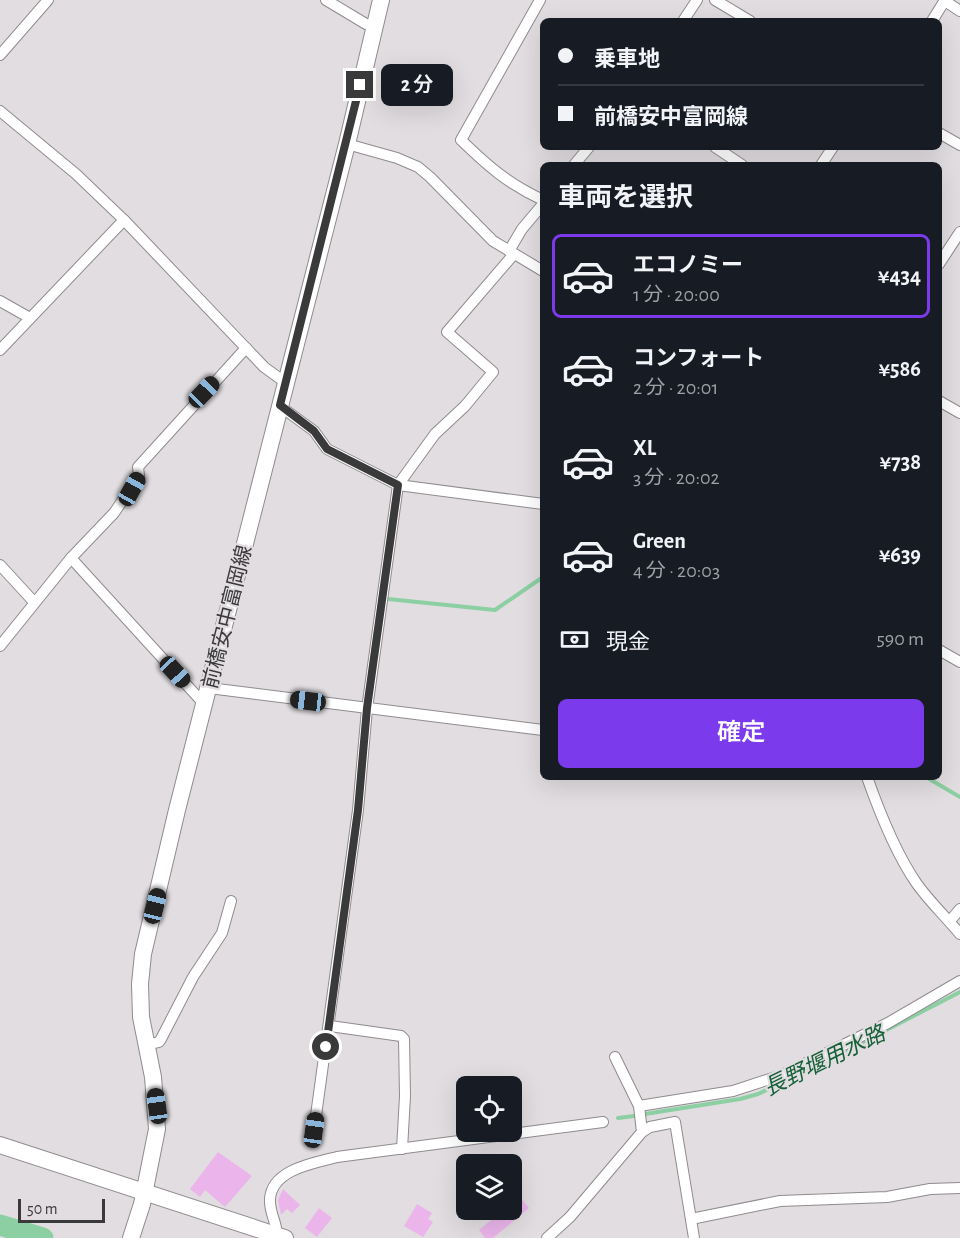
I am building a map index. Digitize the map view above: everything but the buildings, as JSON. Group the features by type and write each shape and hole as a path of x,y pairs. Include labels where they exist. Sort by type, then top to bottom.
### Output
{"main road":[{"name":"前橋安中富岡線","path":"131,1238 143,1198 157,1129 157,1106 140,1000 143,954 381,0"},
{"path":"0,1145 143,1198 281,1237"}],"street":[{"path":"0,55 48,0"},
{"path":"326,0 366,24 374,26"},
{"path":"540,0 460,140 494,172 540,200"},
{"path":"685,18 697,0"},
{"path":"715,0 745,18"},
{"path":"934,18 945,0 960,11"},
{"path":"0,111 76,174 124,220 264,367 286,383"},
{"path":"942,135 960,145"},
{"path":"346,144 397,158 418,167 493,241 540,269"},
{"path":"576,162 586,150"},
{"path":"720,150 738,162"},
{"path":"314,1130 330,1026 358,810 367,708 398,485 435,434 465,406 493,372 447,332 512,252 522,229 540,206"},
{"path":"0,350 124,220"},
{"path":"942,259 960,232"},
{"path":"0,301 30,318"},
{"path":"0,646 70,558 114,513 139,476 138,467 246,348"},
{"path":"942,403 960,413"},
{"path":"280,405 314,431 327,449 398,485 540,504"},
{"path":"70,558 205,705"},
{"path":"0,565 34,602"},
{"path":"942,652 960,662"},
{"path":"209,688 540,730"},
{"path":"868,780 879,811 909,871 918,885 960,934"},
{"path":"146,1045 162,1038 193,977 222,933 231,901"},
{"path":"950,921 960,909"},
{"path":"639,1106 733,1091 782,1075 888,1023 960,981"},
{"path":"330,1026 401,1036 404,1039 405,1096 402,1149"},
{"path":"615,1057 639,1106 642,1132"},
{"path":"281,1237 270,1199 273,1189 290,1172 337,1157 603,1122"},
{"path":"547,1238 570,1217 642,1132 650,1127 675,1122 694,1238"},
{"path":"691,1219 780,1201 887,1197 930,1189 960,1188"}],"waterway":[{"path":"388,599 495,610 540,579"},
{"path":"931,780 960,797"},
{"name":"長野堰用水路","path":"645,1114 758,1094 960,992"},
{"name":"長野堰用水路","path":"618,1118 634,1116"},
{"path":"0,1225 43,1238"}],"route":[{"path":"326,1047 358,810 367,708 398,485 327,449 314,431 280,405 360,85"}]}
